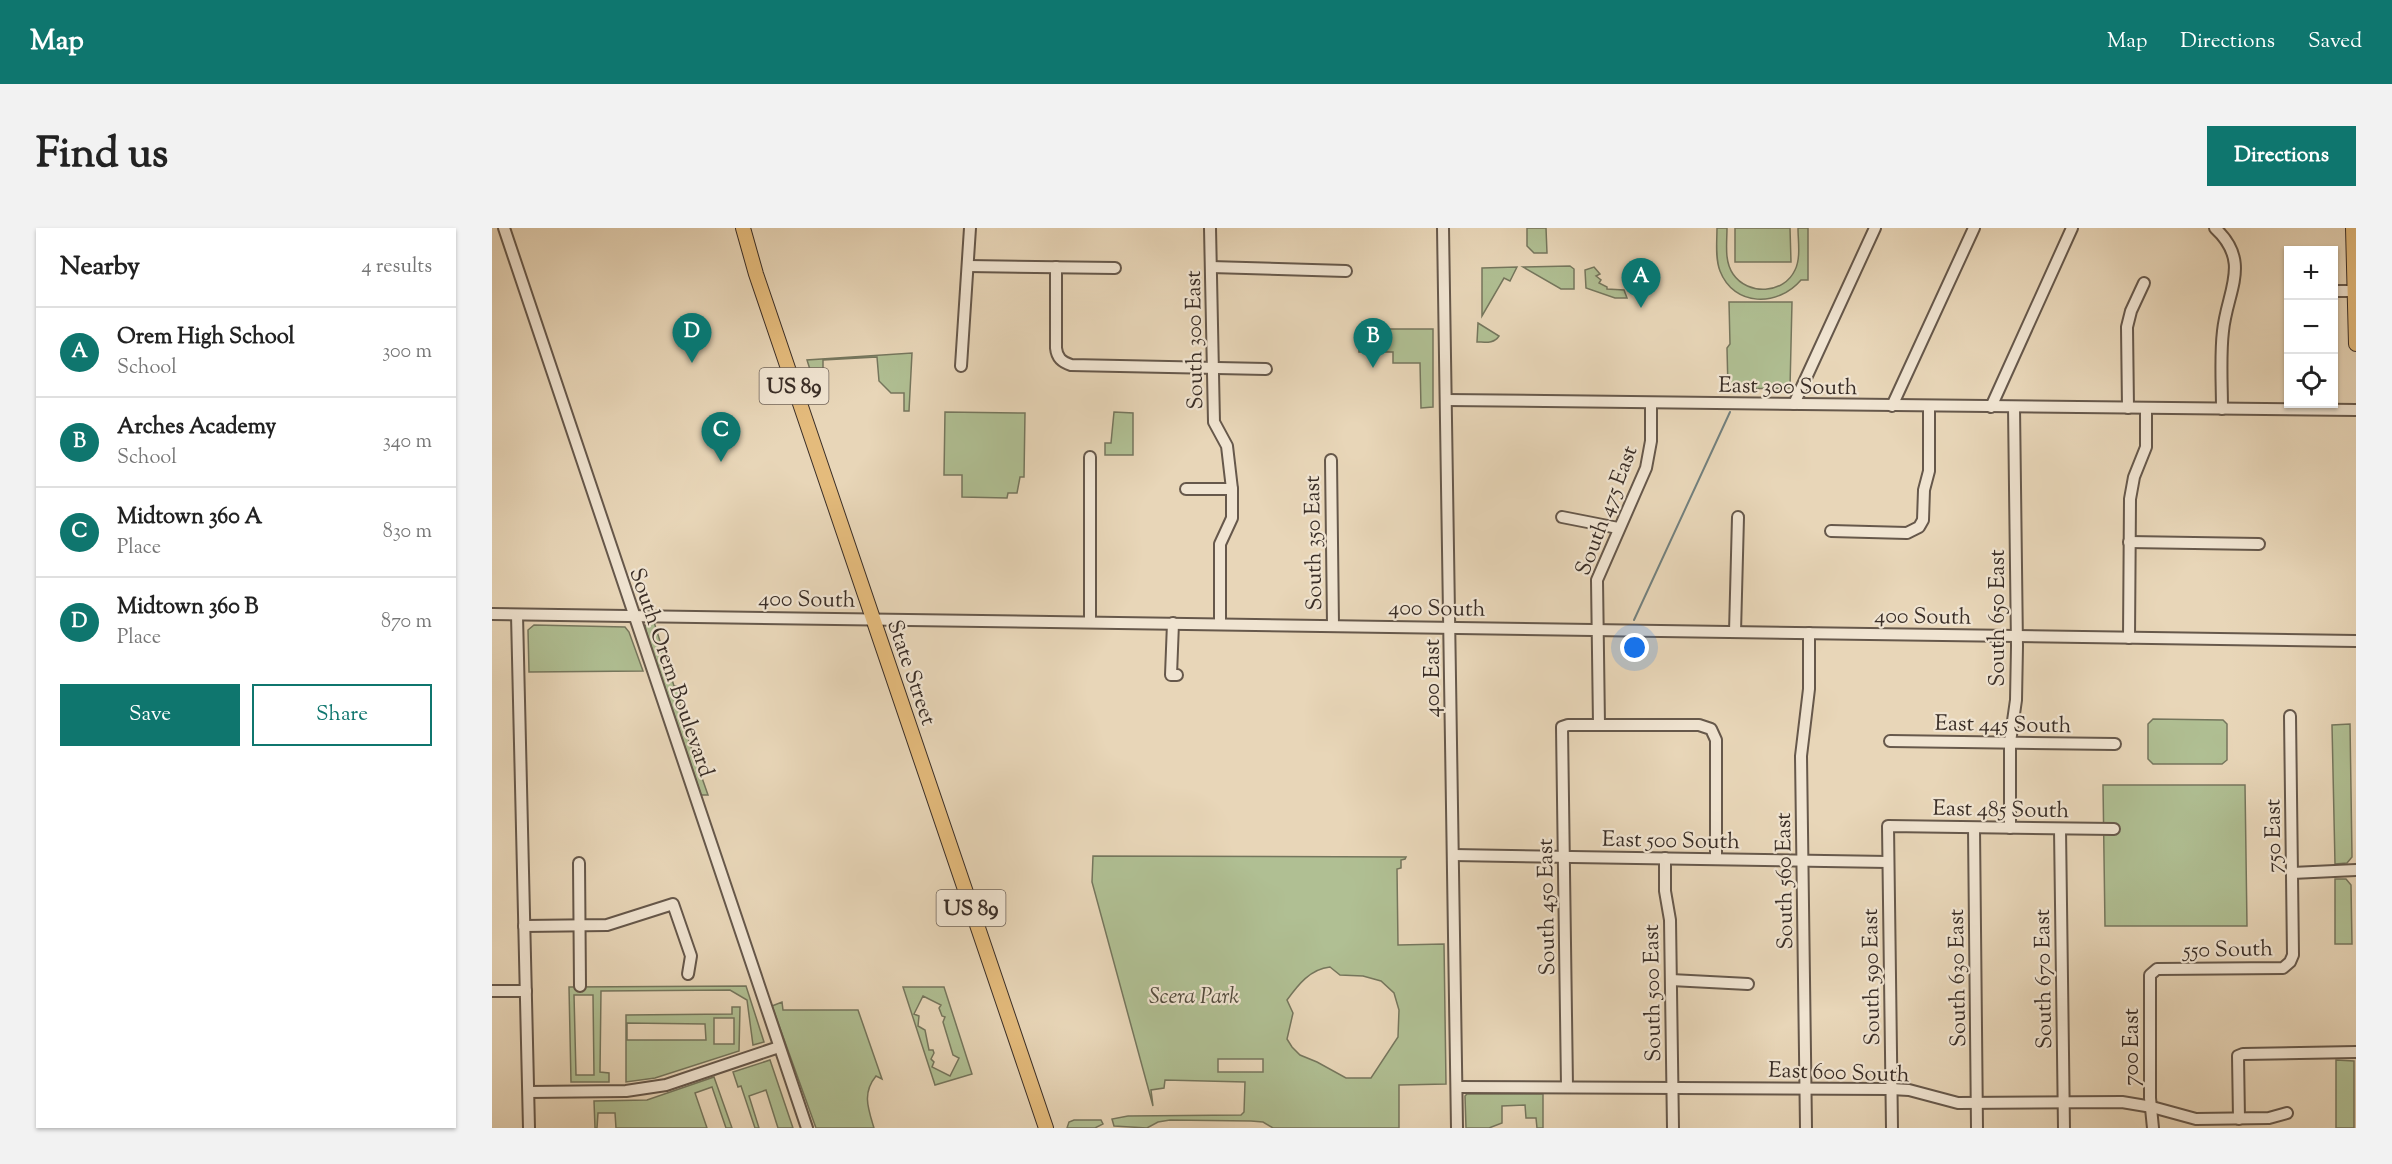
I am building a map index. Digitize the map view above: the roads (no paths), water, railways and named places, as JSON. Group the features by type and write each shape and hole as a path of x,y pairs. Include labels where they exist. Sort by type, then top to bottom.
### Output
{"main road":[{"name":"State Street","path":"743,228 756,274 872,619 1046,1128"},
{"path":"2353,228 2356,344"}],"street":[{"name":"South Orem Boulevard","path":"504,228 807,1128"},
{"path":"961,366 970,228"},
{"name":"South 300 East","path":"1210,228 1214,422 1227,446 1232,489 1232,518 1220,544 1220,623"},
{"name":"400 East","path":"1443,228 1457,1128"},
{"path":"1794,404 1875,228"},
{"path":"1892,406 1974,228"},
{"path":"1991,407 2072,228"},
{"path":"2215,228 2228,243 2236,266 2223,331 2222,409"},
{"path":"968,266 1115,268"},
{"path":"1056,267 1056,348 1062,361 1071,365 1266,369"},
{"path":"1211,267 1346,272"},
{"path":"2128,408 2127,327 2131,311 2145,283"},
{"path":"2338,291 2354,291"},
{"name":"East 300 South","path":"1447,400 2146,408"},
{"name":"South 475 East","path":"1599,725 1599,630 1596,618 1596,580 1646,468 1651,441 1651,403"},
{"path":"1831,531 1907,533 1919,527 1924,517 1924,490 1929,471 1929,406"},
{"name":"South 650 East","path":"2010,828 2010,742 2016,700 2017,636 2014,407"},
{"path":"2129,638 2131,488 2146,447 2146,408 2356,410"},
{"path":"1090,457 1090,622"},
{"name":"South 350 East","path":"1330,460 1333,625"},
{"path":"1186,489 1232,489"},
{"path":"1563,517 1618,528"},
{"path":"1735,632 1738,517"},
{"path":"2129,542 2259,544"},
{"name":"400 South","path":"492,614 2356,641"},
{"path":"517,615 529,1128"},
{"path":"1173,623 1171,675 1177,675"},
{"name":"South 560 East","path":"1806,1128 1801,756 1809,689 1809,633"},
{"name":"750 East","path":"2290,716 2293,955"},
{"name":"South 450 East","path":"1567,1087 1562,728 1568,725 1599,725"},
{"path":"1599,725 1700,725 1711,729 1716,740 1716,859"},
{"name":"East 445 South","path":"1890,741 2115,744"},
{"name":"East 485 South","path":"1888,826 2114,829"},
{"name":"South 590 East","path":"1888,826 1892,1128"},
{"name":"South 630 East","path":"1974,828 1977,1128"},
{"name":"South 670 East","path":"2060,829 2064,1128"},
{"name":"East 500 South","path":"1454,855 1888,862"},
{"name":"South 500 East","path":"1665,858 1665,891 1670,920 1672,1128"},
{"path":"579,863 580,986"},
{"path":"2292,873 2356,870"},
{"path":"524,926 607,925 673,904 691,956 688,974"},
{"name":"550 South","path":"2157,969 2283,968 2290,962 2293,955"},
{"name":"700 East","path":"2152,1128 2150,975 2157,969"},
{"path":"1671,980 1748,984"},
{"path":"492,991 526,991"},
{"path":"528,1092 647,1089 666,1085 779,1047"},
{"path":"2239,1119 2238,1056 2243,1053 2356,1052"},
{"name":"East 600 South","path":"1457,1087 1892,1089 1909,1090 1958,1103 2122,1102 2152,1107 2196,1119 2269,1118 2287,1113"}],"waterway":[{"path":"1634,620 1730,412"}],"place":[{"name":"Orem High School","path":"1641,308"},
{"name":"Midtown 360 B","path":"692,363"},
{"name":"Arches Academy","path":"1373,368"},
{"name":"Midtown 360 A","path":"721,462"}],"park label":[{"name":"Scera Park","path":"1194,995"}]}
